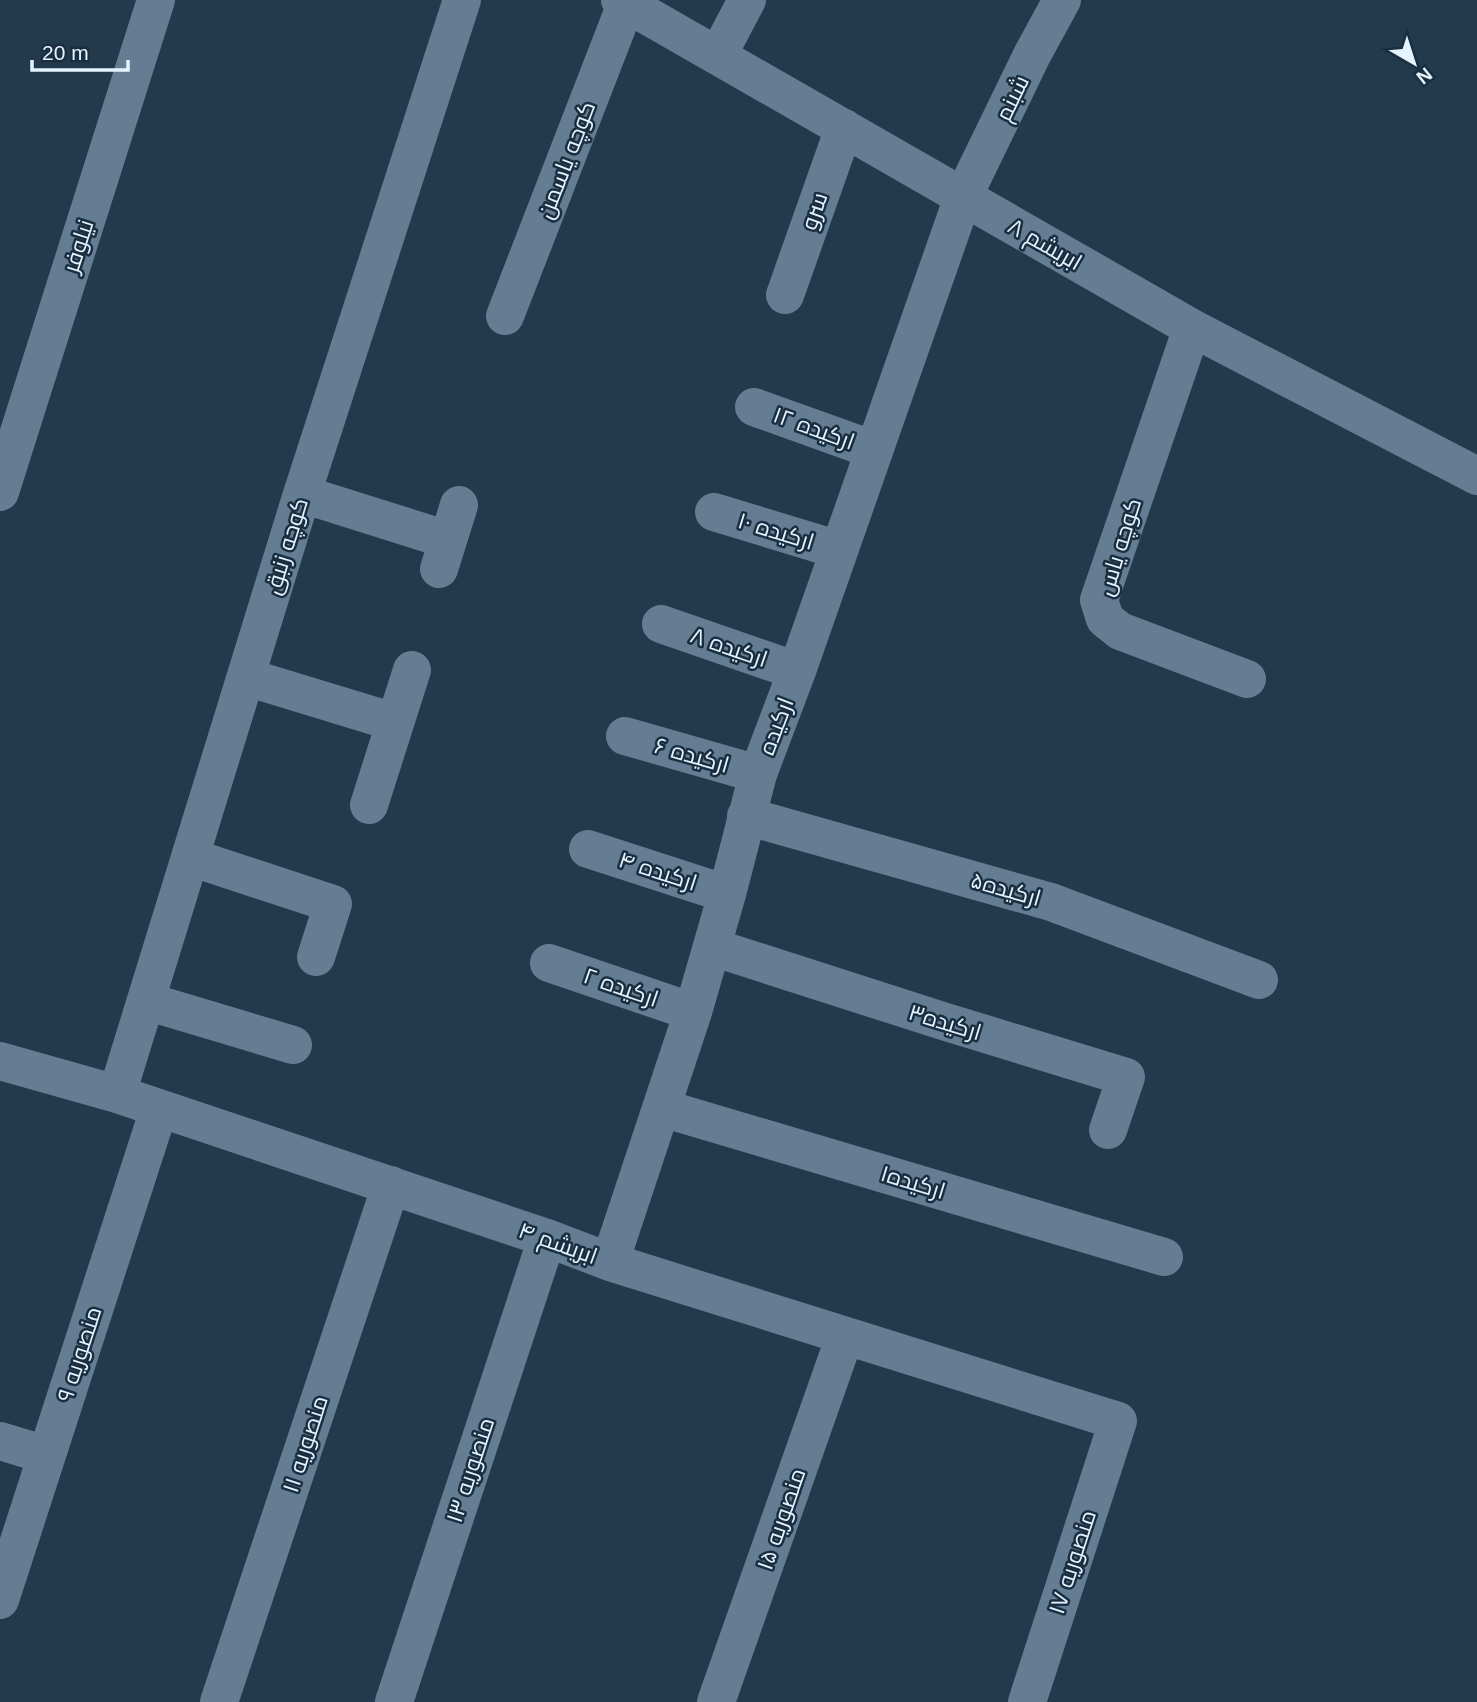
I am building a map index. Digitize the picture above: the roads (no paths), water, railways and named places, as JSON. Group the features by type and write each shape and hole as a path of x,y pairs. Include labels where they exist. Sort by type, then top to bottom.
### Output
{"street":[{"name":"نيلوفر","path":"0,492 156,0"},
{"name":"کوچه زنبق","path":"117,1094 302,494 462,0"},
{"path":"718,55 747,0"},
{"name":"شبنم","path":"963,197 1032,55 1062,0"},
{"name":"ابریشم ۸","path":"623,2 1192,328 1477,476"},
{"name":"کوچه یاسمن","path":"505,316 623,2"},
{"name":"سرو","path":"785,295 844,128"},
{"name":"ارکیده","path":"610,1262 712,947 758,774 797,671 963,197"},
{"name":"کوچه یاس","path":"1192,328 1099,600 1105,619 1120,631 1247,679"},
{"name":"ارکیده ۱۲","path":"754,407 874,450"},
{"path":"302,494 449,538"},
{"name":"ارکیده ۱۰","path":"714,512 839,550"},
{"name":"ارکیده ۸","path":"661,624 797,671"},
{"path":"369,805 412,670"},
{"path":"246,677 394,722"},
{"name":"ارکیده ۶","path":"625,736 758,774"},
{"name":"ارکیده۵","path":"746,816 1051,902 1259,980"},
{"name":"ارکیده ۴","path":"588,849 727,894"},
{"path":"190,857 333,904 316,957"},
{"name":"ارکیده۳","path":"712,947 1126,1077 1108,1130"},
{"name":"ارکیده ۲","path":"549,962 692,1012"},
{"path":"146,1001 293,1045"},
{"name":"ابریشم ۴","path":"0,1061 117,1094 547,1238 610,1262 1118,1421"},
{"name":"ارکیده۱","path":"662,1108 1164,1256"},
{"name":"منصوریه ۹","path":"0,1600 159,1109"},
{"name":"منصوریه ۱۱","path":"219,1702 391,1185"},
{"name":"منصوریه ۱۳","path":"394,1702 547,1238"},
{"name":"منصوریه ۱۵","path":"716,1702 845,1336"},
{"name":"منصوریه ۱۷","path":"1027,1702 1118,1421"},
{"path":"0,1441 46,1455"}]}
